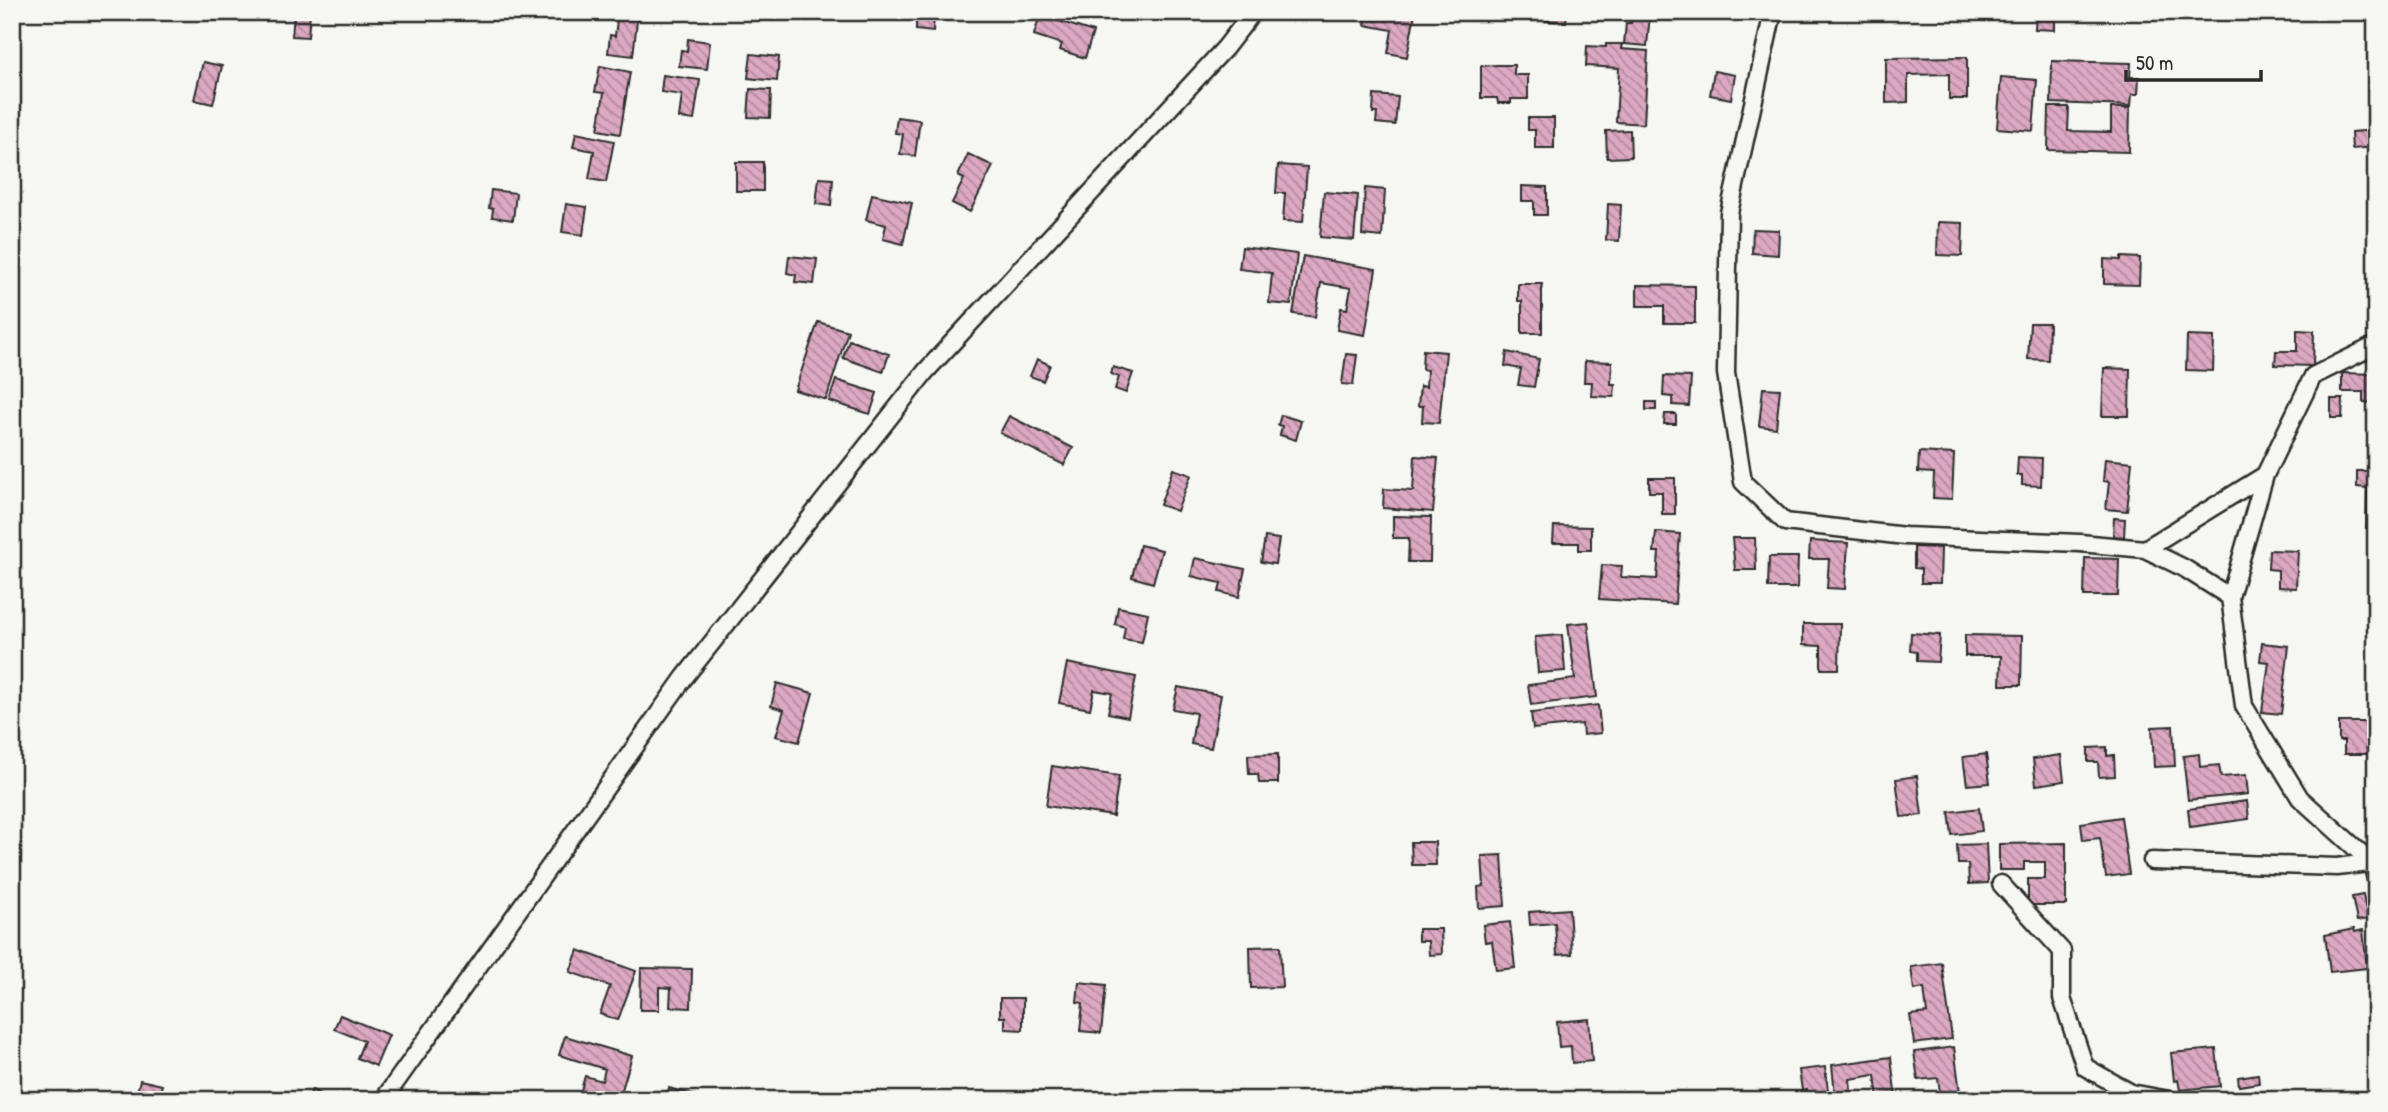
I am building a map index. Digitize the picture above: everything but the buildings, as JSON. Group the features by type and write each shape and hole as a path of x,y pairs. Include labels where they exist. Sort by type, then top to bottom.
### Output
{"street":[{"path":"383,1100 684,678 926,371 1225,48 1253,12"},
{"path":"1773,12 1729,213 1727,373 1743,482 1785,522 1905,536 2080,543 2145,549 2184,568 2230,597"},
{"path":"2374,868 2300,798 2244,706 2230,597 2264,475 2313,376 2376,345"},
{"path":"2145,549 2264,475"},
{"path":"2152,862 2374,868"},
{"path":"2001,884 2062,951 2062,998 2085,1067 2131,1093 2169,1100"}]}
